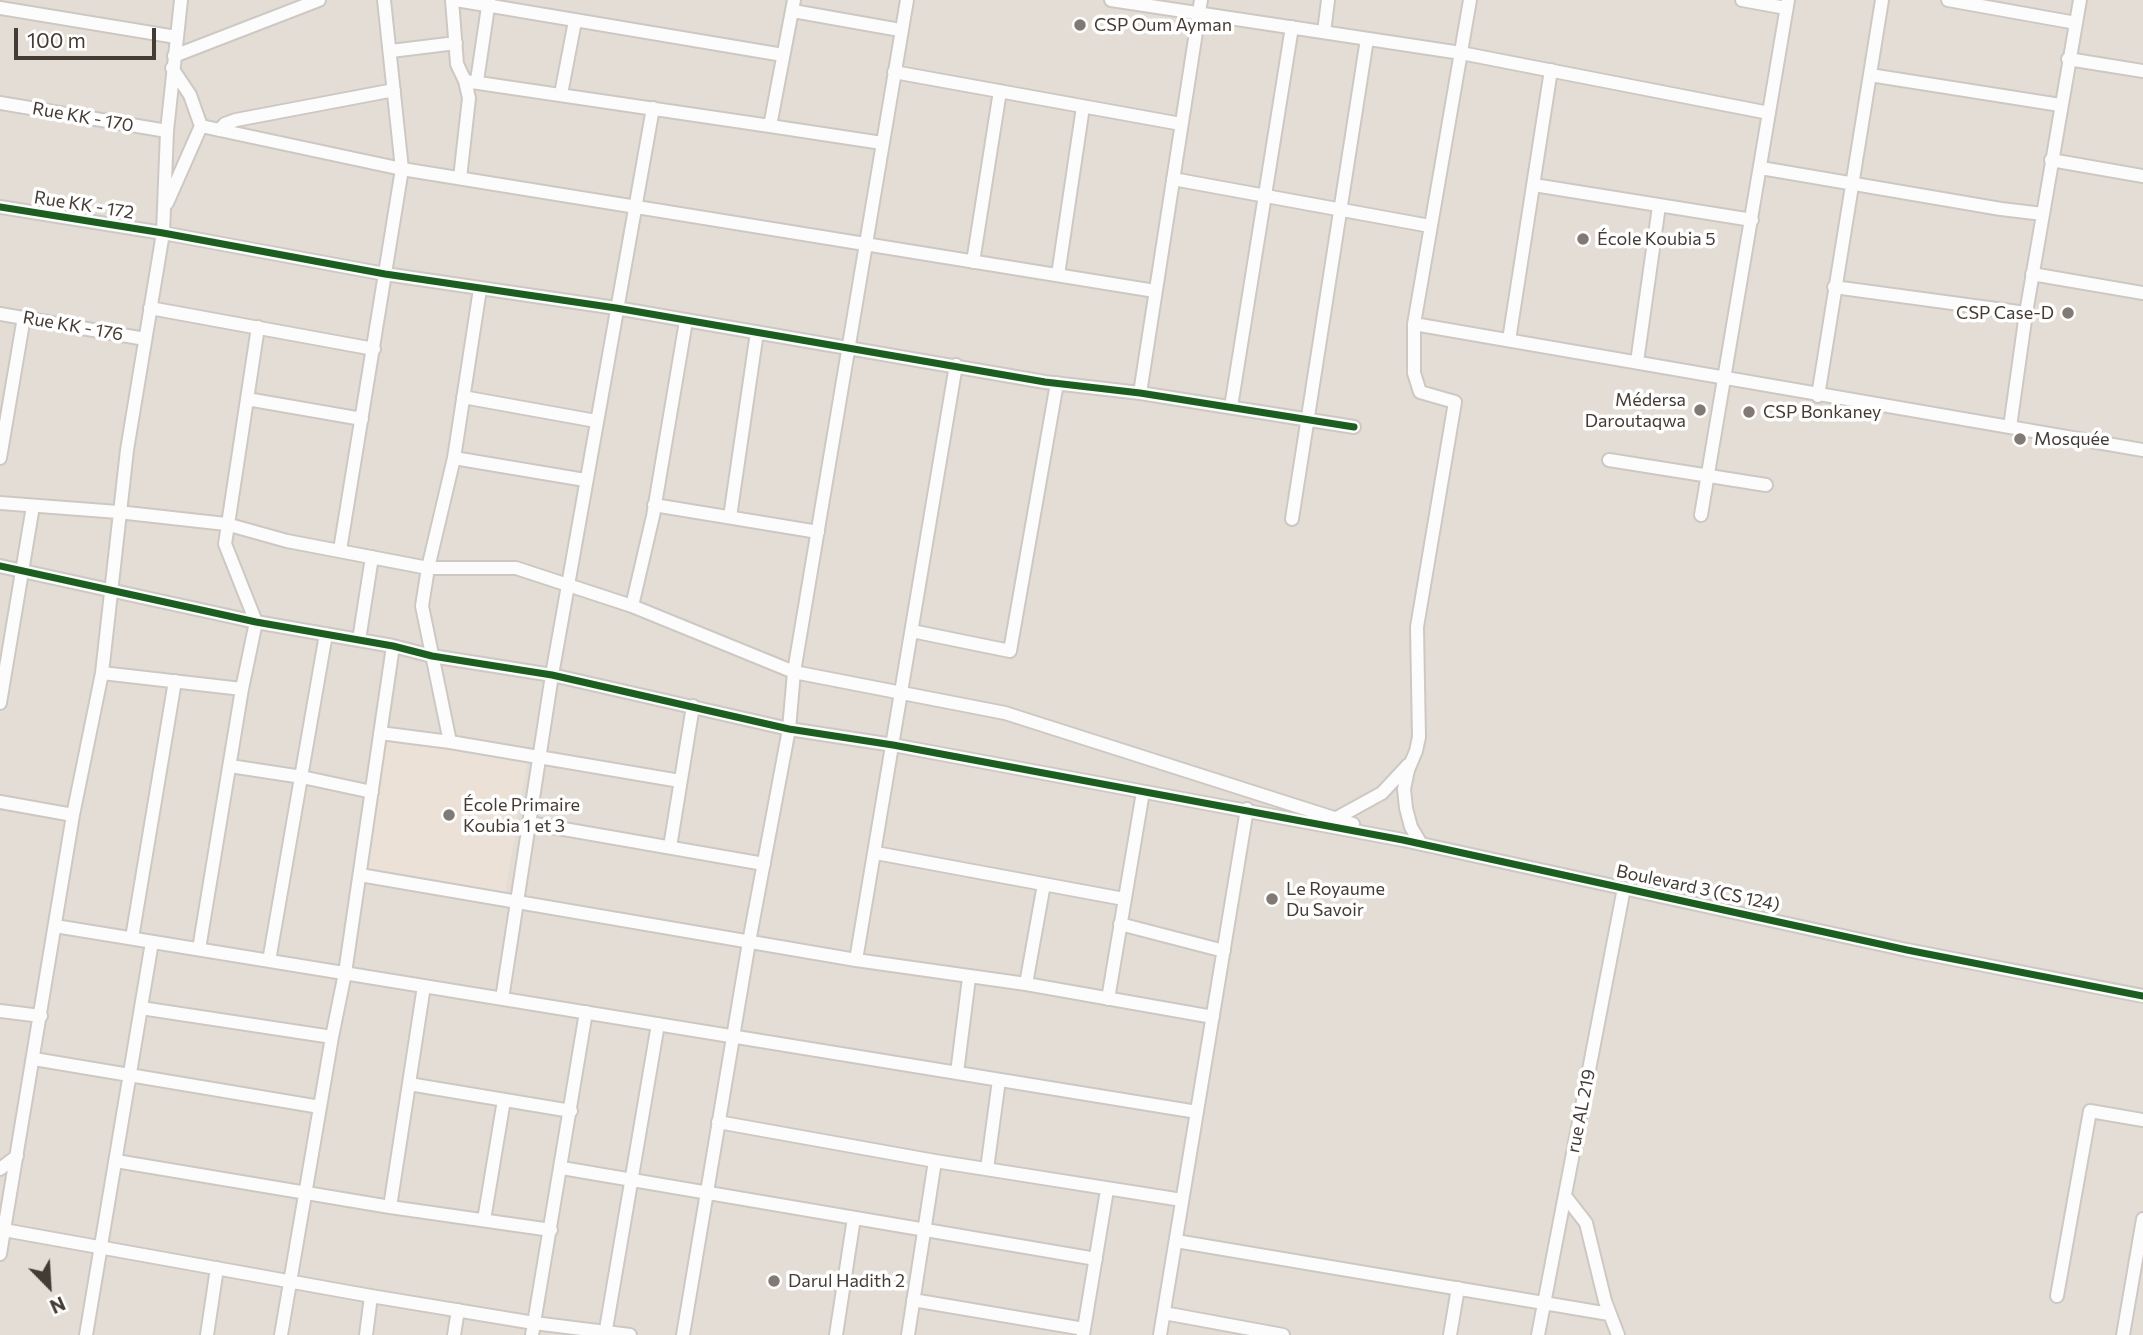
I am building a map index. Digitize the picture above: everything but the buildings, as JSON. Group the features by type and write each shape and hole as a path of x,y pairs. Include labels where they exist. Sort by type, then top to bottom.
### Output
{"street":[{"path":"0,1254 73,815 102,673 118,512 163,233 167,131 181,0"},
{"path":"173,62 319,0"},
{"path":"340,550 402,169 384,0"},
{"path":"783,55 575,21 489,3 454,0 457,64 471,81 882,143"},
{"path":"683,1335 749,942 789,729 794,672 907,0"},
{"path":"1111,0 1199,7 1292,27 1461,53 1769,113"},
{"path":"1324,32 1328,0"},
{"path":"1322,825 1381,793 1395,781 1412,759 1419,737 1417,627 1455,401 1420,392 1414,373 1414,324 1470,0"},
{"path":"1701,515 1787,4 1742,0"},
{"path":"1818,396 1882,0"},
{"path":"1948,0 2076,23"},
{"path":"2010,427 2032,274 2080,0"},
{"path":"460,178 471,81 489,3"},
{"path":"770,126 794,5 900,30"},
{"path":"1140,393 1199,7"},
{"path":"0,8 176,37"},
{"path":"562,94 575,21"},
{"path":"1231,407 1292,27"},
{"path":"1292,519 1367,39"},
{"path":"391,51 456,43"},
{"path":"2068,58 2143,71"},
{"path":"164,209 201,126 190,95 173,62"},
{"path":"1509,340 1551,70"},
{"path":"894,72 1181,124"},
{"path":"1870,75 2060,105"},
{"path":"219,130 236,120 394,90"},
{"path":"973,262 1000,91"},
{"name":"Rue KK - 170","path":"0,103 167,131"},
{"path":"1058,275 1083,107"},
{"path":"502,999 585,480 653,108"},
{"path":"201,126 402,169 1155,291"},
{"path":"2051,160 2143,176"},
{"path":"1761,168 2043,214"},
{"path":"1173,179 1430,226"},
{"path":"1534,185 1752,220"},
{"path":"1637,362 1659,206"},
{"name":"Rue KK - 172","path":"0,207 163,233 385,274 616,308 1057,383 1140,393 1354,427"},
{"path":"2032,274 2143,293"},
{"path":"1834,287 2026,313"},
{"path":"450,742 422,606 428,568 454,458 480,289"},
{"path":"150,308 374,349"},
{"name":"Rue KK - 176","path":"0,314 145,339"},
{"path":"0,458 6,383 24,317"},
{"path":"632,607 654,505 686,321"},
{"path":"1414,324 1818,396 2143,450"},
{"path":"199,949 242,689 256,622 225,544 258,327"},
{"path":"730,517 757,332"},
{"path":"856,960 956,365"},
{"path":"912,631 1010,651 1057,383"},
{"path":"463,397 596,421"},
{"path":"247,399 362,419"},
{"path":"454,458 585,480"},
{"path":"1609,460 1766,485"},
{"path":"0,503 226,524 287,541 428,568 516,568 632,607 794,672 1005,713 1403,840"},
{"path":"654,505 818,532"},
{"path":"0,703 3,661 33,506"},
{"path":"359,639 372,557"},
{"name":"Boulevard 3 (CS 124)","path":"0,566 256,622 359,639 432,656 552,675 789,729 893,745 1403,840 1907,950 2143,996"},
{"path":"269,961 326,634"},
{"path":"281,1335 345,973 393,646"},
{"path":"102,673 242,689"},
{"path":"132,938 175,681"},
{"path":"670,847 693,706"},
{"path":"380,733 450,742 680,781"},
{"path":"1412,759 1405,789 1406,808 1411,827 1421,844"},
{"path":"230,766 302,777 372,792"},
{"path":"1108,999 1143,792"},
{"path":"0,802 73,815"},
{"path":"1160,1335 1247,809"},
{"path":"529,823 764,864"},
{"path":"876,853 1124,899"},
{"path":"360,875 516,904 969,978 1026,984 1213,1017"},
{"path":"1026,984 1044,884"},
{"name":"rue AL 219","path":"1538,1335 1623,888"},
{"path":"1120,924 1224,951"},
{"path":"55,926 1197,1112"},
{"path":"86,1335 152,942"},
{"path":"957,1073 969,978"},
{"path":"390,1207 424,986"},
{"path":"141,1008 332,1037"},
{"path":"0,1010 41,1016"},
{"path":"533,1329 586,1012"},
{"path":"605,1333 658,1024"},
{"path":"34,1059 320,1107"},
{"path":"987,1169 999,1080"},
{"path":"409,1084 571,1111"},
{"path":"484,1220 505,1100"},
{"path":"2057,1296 2090,1111 2143,1120"},
{"path":"718,1122 935,1161 1182,1200"},
{"path":"0,1169 17,1156"},
{"path":"116,1161 390,1207 551,1230"},
{"path":"908,1335 935,1161"},
{"path":"562,1168 1096,1259"},
{"path":"913,1300 1084,1332 1107,1189"},
{"path":"1565,1196 1586,1223 1618,1335"},
{"path":"836,1335 854,1218"},
{"path":"2123,1335 2137,1287 2143,1219"},
{"path":"4,1230 458,1310 533,1329 630,1335"},
{"path":"1176,1241 1544,1303 1611,1317"},
{"path":"207,1335 217,1268"},
{"path":"1450,1335 1458,1288"},
{"path":"366,1335 371,1296"},
{"path":"454,1335 458,1310"},
{"path":"1164,1313 1248,1332 1283,1335"},
{"path":"1610,1335 1611,1317"}],"shaded area":[{"path":"0,0 2143,0 2143,1335 0,1335"},
{"path":"388,736 528,760 505,892 365,868"}],"cycle path":[{"path":"0,207 163,233 385,274 616,308 1045,382 1140,393 1354,427"},
{"path":"0,566 256,622 393,646 432,656 552,675 789,729 893,745 1403,840 1907,950 2143,996"}],"place":[{"name":"CSP Oum Ayman","path":"1080,25"},
{"name":"École Koubia 5","path":"1583,239"},
{"name":"CSP Case-D","path":"2068,313"},
{"name":"Médersa Daroutaqwa","path":"1700,410"},
{"name":"CSP Bonkaney","path":"1749,412"},
{"name":"Mosquée","path":"2020,439"},
{"name":"École Primaire Koubia 1 et 3","path":"449,815"},
{"name":"Le Royaume Du Savoir","path":"1272,899"},
{"name":"Darul Hadith 2","path":"774,1281"}]}
